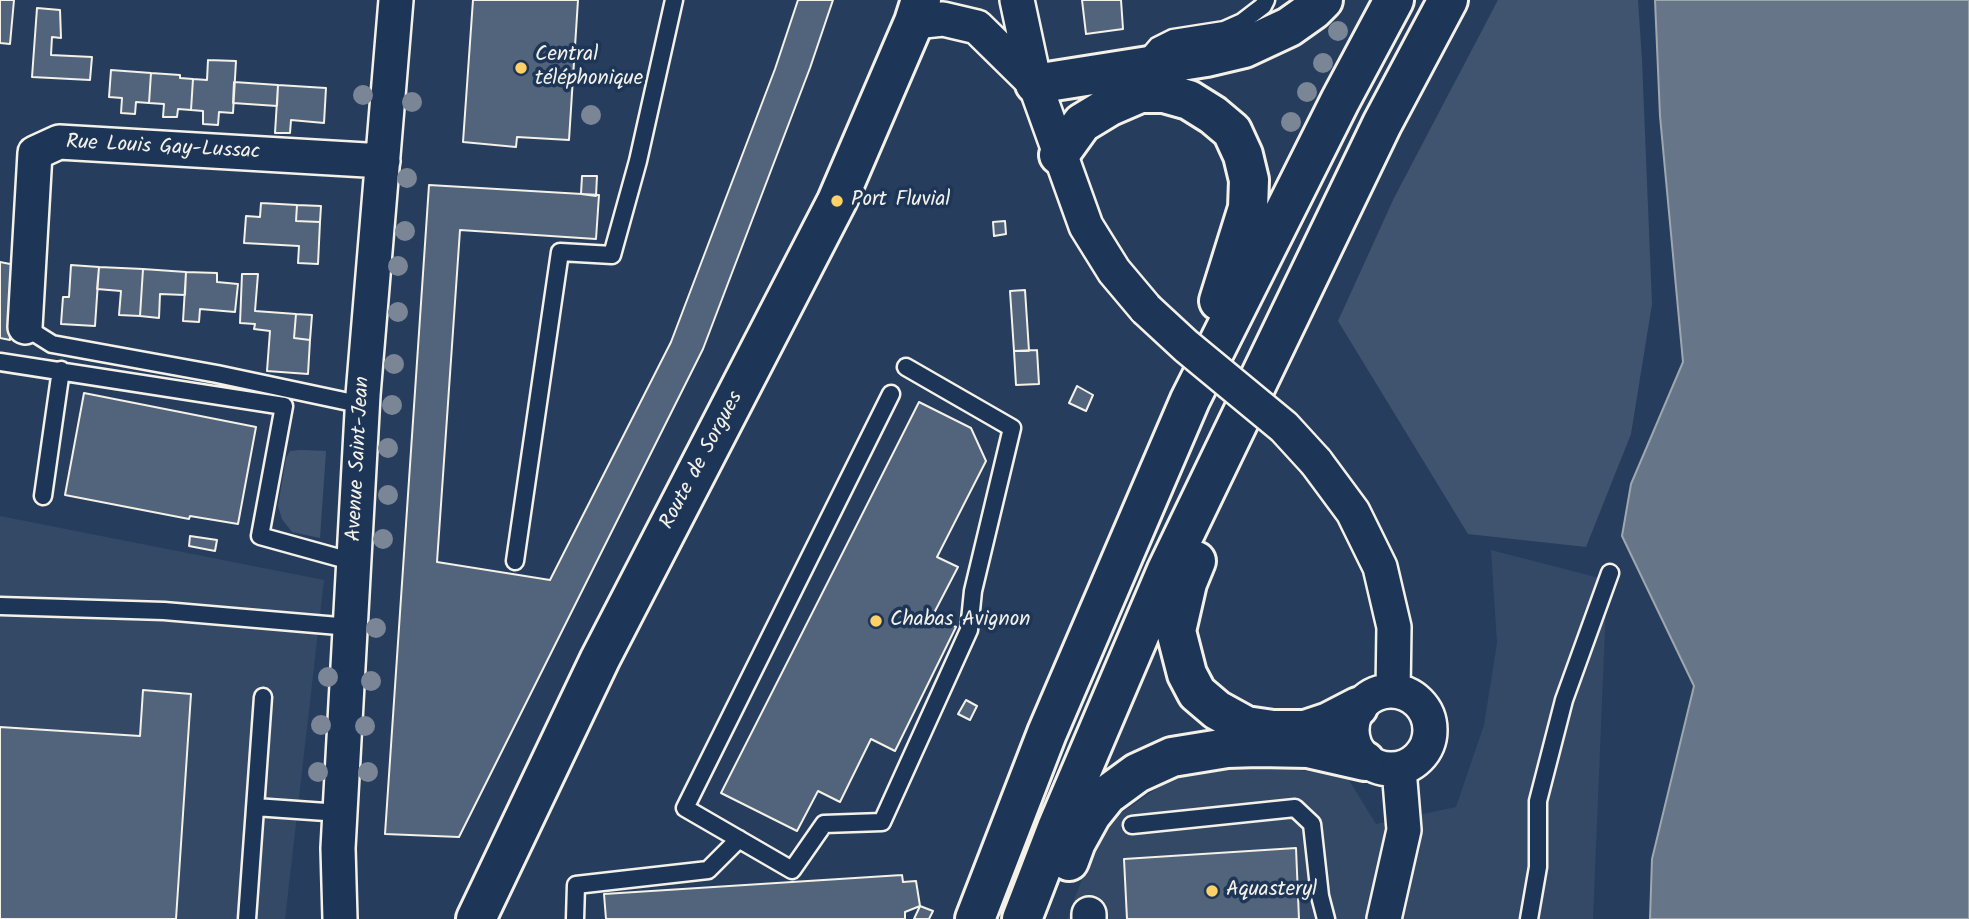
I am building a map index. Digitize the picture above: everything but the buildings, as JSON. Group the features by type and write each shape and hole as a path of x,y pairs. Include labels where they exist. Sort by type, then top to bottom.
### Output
{"main road":[{"path":"1035,84 1206,57 1244,48 1289,27 1323,0"},
{"path":"975,919 1047,733 1190,400 1340,101 1394,0"},
{"path":"1023,919 1057,828 1167,570 1382,124 1448,0"},
{"name":"Route de Sorgues","path":"475,919 600,659 837,201 918,11"},
{"path":"1059,155 1082,123 1110,106 1140,93 1164,93 1189,100 1232,131 1243,155 1249,180 1248,208 1190,400"},
{"path":"1359,707 1305,730 1273,730 1246,726 1217,710 1197,693 1186,674 1176,631 1186,583 1306,310 1382,124"},
{"path":"1049,919 1076,842 1091,815 1107,795 1137,773 1172,757 1227,748 1308,748 1382,765"}],"street":[{"name":"Avenue Saint-Jean","path":"340,919 338,848 363,405 396,0"},
{"path":"977,27 998,0"},
{"path":"1017,0 1035,84 1059,155 1086,226 1114,271 1146,309 1186,346 1284,427 1316,461 1353,512 1380,567 1394,627 1393,691"},
{"path":"918,11 977,27 1035,84"},
{"name":"Rue Louis Gay-Lussac","path":"25,327 35,153 59,142 383,161"},
{"path":"1393,691 1406,694 1418,702 1427,714 1429,741 1423,754 1412,764 1382,765 1356,750 1351,736 1352,721 1359,707 1374,695 1393,691"},
{"path":"1382,765 1404,830 1384,919"}],"lane":[{"path":"515,561 560,251 612,255 638,161 674,0"},
{"path":"1140,68 1157,46 1173,38 1224,30 1242,22 1263,6 1266,0"},
{"path":"25,327 52,344 217,373 363,405"},
{"path":"0,362 285,406 260,536 354,562"},
{"path":"891,394 685,808 792,870 824,824 882,822 969,631 972,591 1012,428 906,367"},
{"path":"43,496 61,370"},
{"path":"1529,919 1538,867 1538,801 1564,700 1610,573"},
{"path":"0,606 164,611 350,627"},
{"path":"247,919 263,697"},
{"path":"254,807 340,813"},
{"path":"1132,825 1295,808 1312,824 1320,896 1326,919"},
{"path":"575,919 576,885 708,870 738,839"}],"shaded area":[{"path":"1498,0 1638,0 1652,304 1631,434 1586,547 1468,534 1338,321 1394,198"},
{"path":"1655,0 1969,0 1969,919 1650,919 1652,859 1694,686 1622,536 1631,484 1683,362 1660,116"},
{"path":"290,451 326,451 320,538 292,532 282,519 278,506 286,458"},
{"path":"0,516 324,580 285,919 0,919"},
{"path":"1491,550 1607,580 1593,919 1067,919 1099,834 1107,823 1182,771 1270,766 1347,777 1376,824 1456,807 1484,725 1497,643"}],"place":[{"name":"Central téléphonique","path":"521,68"},
{"name":"Port Fluvial","path":"837,201"},
{"name":"Chabas Avignon","path":"876,621"},
{"name":"Aquasteryl","path":"1212,891"}]}
